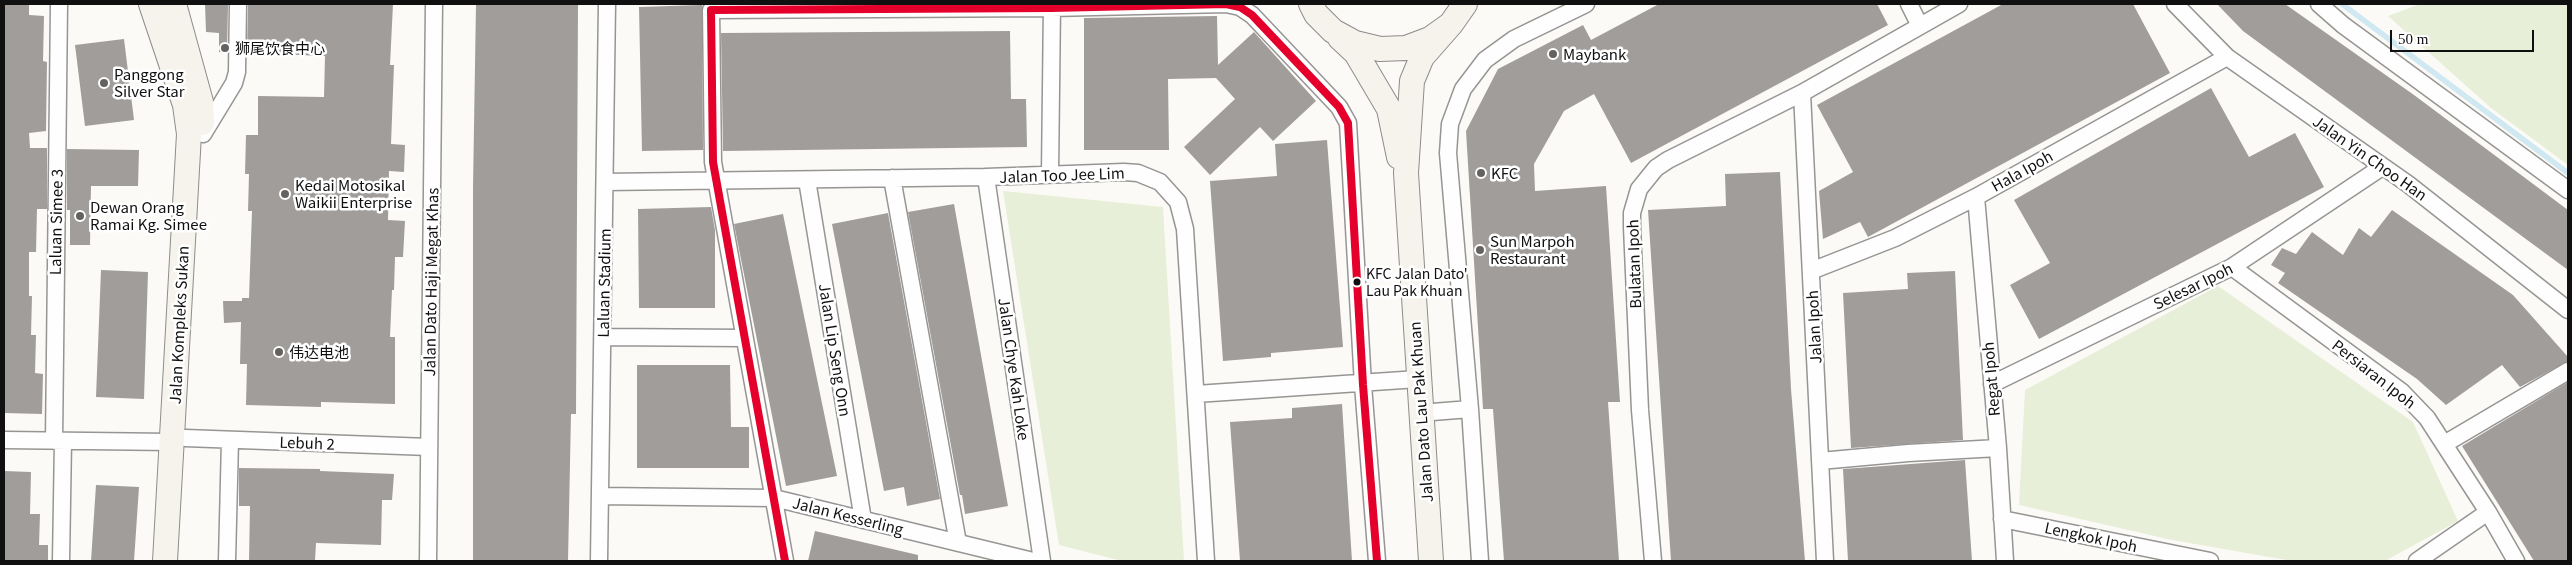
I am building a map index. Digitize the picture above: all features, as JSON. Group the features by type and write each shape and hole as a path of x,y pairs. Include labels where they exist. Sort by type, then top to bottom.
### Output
{"main road":[{"name":"Jalan Kompleks Sukan","path":"151,4 186,105 189,134 178,440 178,561"},
{"name":"Jalan Kompleks Sukan","path":"165,561 178,440 203,134 201,102 174,4"},
{"path":"1310,7 1333,31 1355,44 1380,50 1406,48 1430,39 1462,9"},
{"name":"Jalan Dato Lau Pak Khuan","path":"1431,561 1406,173 1412,81 1422,57 1462,9"},
{"name":"Jalan Dato Lau Pak Khuan","path":"1333,31 1356,53 1389,109 1397,152 1406,173"}],"street":[{"name":"Laluan Simee 3","path":"59,4 58,441 61,561"},
{"path":"203,134 236,78 238,4"},
{"name":"Jalan Dato Haji Megat Khas","path":"428,561 434,4"},
{"name":"Laluan Stadium","path":"599,561 604,337 607,4"},
{"path":"785,561 713,162 711,7 1226,4 1240,7 1252,15 1340,107 1346,117 1349,129 1363,385 1378,561"},
{"path":"1480,561 1470,409 1448,153 1450,124 1454,108 1474,72 1500,48 1586,4"},
{"path":"1909,4 1920,26"},
{"name":"Bulatan Ipoh","path":"1653,561 1640,410 1632,227 1634,201 1645,179 1656,168 1802,93 1959,4"},
{"name":"Jalan Yin Choo Han","path":"2175,4 2227,57 2408,184 2490,246 2568,310"},
{"path":"2319,4 2343,25 2568,190"},
{"path":"1050,174 1051,6"},
{"name":"Hala Ipoh","path":"1811,271 1895,238 1976,197 2227,57"},
{"name":"Jalan Ipoh","path":"1802,93 1825,561"},
{"name":"Selesar Ipoh","path":"1992,384 2232,268 2382,167"},
{"name":"Jalan Too Jee Lim","path":"605,182 718,182 1138,173 1160,182 1178,202 1185,229 1206,561"},
{"name":"Jalan Chye Kah Loke","path":"986,177 1042,561"},
{"path":"892,178 958,543"},
{"name":"Jalan Lip Seng Onn","path":"807,180 863,520"},
{"name":"Regat Ipoh","path":"1976,197 1998,448 2005,561"},
{"name":"Persiaran Ipoh","path":"2232,268 2402,392 2427,418 2446,443 2516,561"},
{"path":"604,337 744,338"},
{"path":"2446,443 2568,371"},
{"path":"1196,394 1363,385 1418,380"},
{"path":"1420,413 1470,409"},
{"name":"Lebuh 2","path":"4,440 230,440 429,447"},
{"path":"227,561 230,440"},
{"path":"1820,461 1908,453 1998,448"},
{"name":"Jalan Kesserling","path":"600,496 774,498 1033,561"},
{"path":"2417,561 2488,512"},
{"name":"Lengkok Ipoh","path":"2002,519 2210,561"}],"green space":[{"path":"2420,4 2568,4 2568,165 2491,108 2388,16"},
{"path":"1003,191 1163,207 1184,561 1122,561 1059,545"},
{"path":"2218,286 2413,422 2458,521 2385,561 2292,561 2172,540 2019,505 2025,390"}],"building":[{"path":"4,4 29,4 29,15 44,16 43,61 47,62 46,131 29,133 30,148 47,148 47,209 37,209 36,252 29,252 29,296 32,296 31,335 36,335 35,373 43,374 42,414 4,413"},
{"name":"狮尾饮食中心","path":"205,4 228,4 227,53 219,52 219,33 206,32"},
{"path":"248,4 393,4 390,65 394,65 391,144 405,145 404,172 389,171 388,220 405,221 403,257 395,257 394,290 392,290 390,337 395,337 395,404 321,402 321,407 246,405 247,364 240,364 241,322 224,323 223,301 242,301 242,298 249,298 252,211 248,211 249,174 245,174 246,135 258,135 258,96 324,97 325,56 247,53"},
{"path":"476,4 578,4 576,414 571,414 568,561 473,561 473,187"},
{"path":"1659,4 1877,4 1888,25 1631,163 1594,94 1564,111 1534,164 1535,191 1606,186 1620,402 1608,402 1619,561 1504,561 1493,409 1483,409 1466,131 1498,69 1583,25 1591,40"},
{"path":"2003,4 2133,4 2170,73 1868,237 1860,222 1823,239 1819,191 1853,172 1817,105"},
{"path":"2217,4 2285,4 2414,95 2568,210 2568,270 2243,31"},
{"path":"702,5 703,150 642,151 639,7"},
{"path":"1217,16 1218,65 1254,32 1316,101 1273,141 1260,127 1210,175 1184,147 1235,99 1216,78 1168,79 1169,150 1084,150 1084,18"},
{"path":"1010,31 1011,99 1026,99 1027,147 723,151 721,33"},
{"name":"Panggong Silver Star","path":"124,39 134,120 85,126 75,45"},
{"path":"2211,88 2249,157 2295,133 2324,187 2039,339 2010,285 2050,263 2014,200"},
{"path":"1327,140 1343,347 1271,353 1271,357 1223,361 1210,181 1277,176 1275,144"},
{"name":"Dewan Orang Ramai Kg. Simee","path":"67,149 139,150 138,186 91,186 90,245 70,245 70,210 67,210"},
{"path":"1780,172 1791,389 1805,561 1671,561 1648,210 1726,206 1725,174"},
{"path":"954,204 1008,506 965,514 908,212"},
{"path":"711,207 715,230 715,308 639,308 638,209"},
{"path":"2392,210 2513,295 2568,357 2568,361 2520,387 2502,365 2446,405 2417,379 2278,283 2285,273 2271,265 2282,248 2296,254 2312,232 2343,255 2359,228 2371,237"},
{"path":"888,213 940,499 907,506 904,487 884,491 832,224"},
{"path":"783,214 837,476 786,486 734,224"},
{"path":"101,270 148,272 144,399 96,397"},
{"path":"1955,271 1963,440 1851,448 1843,293 1908,289 1907,273"},
{"path":"637,365 730,365 731,427 749,427 749,468 637,468"},
{"path":"2568,382 2568,561 2534,561 2462,446"},
{"path":"1342,404 1352,561 1240,561 1230,422 1292,418 1292,408"},
{"path":"1965,460 1972,561 1848,561 1843,469"},
{"path":"239,468 320,469 320,471 394,474 392,500 382,500 381,545 316,543 315,561 249,561 250,506 239,506"},
{"path":"4,471 31,472 30,514 40,514 39,545 48,545 48,561 4,561"},
{"path":"96,485 139,487 134,561 91,561"},
{"path":"815,531 918,555 918,561 808,561"}],"waterway":[{"path":"2342,4 2568,173"}],"transit line":[{"path":"785,561 713,162 711,10 1051,8 1226,4 1240,7 1252,15 1339,107 1348,123 1363,385 1377,561"}],"place":[{"name":"狮尾饮食中心","path":"225,48"},
{"name":"Maybank","path":"1553,54"},
{"name":"Panggong Silver Star","path":"104,83"},
{"name":"KFC","path":"1481,173"},
{"name":"Kedai Motosikal Waikii Enterprise","path":"285,194"},
{"name":"Dewan Orang Ramai Kg. Simee","path":"80,216"},
{"name":"Sun Marpoh Restaurant","path":"1480,250"},
{"name":"KFC Jalan Dato' Lau Pak Khuan","path":"1357,282"},
{"name":"伟达电池","path":"279,352"}]}
